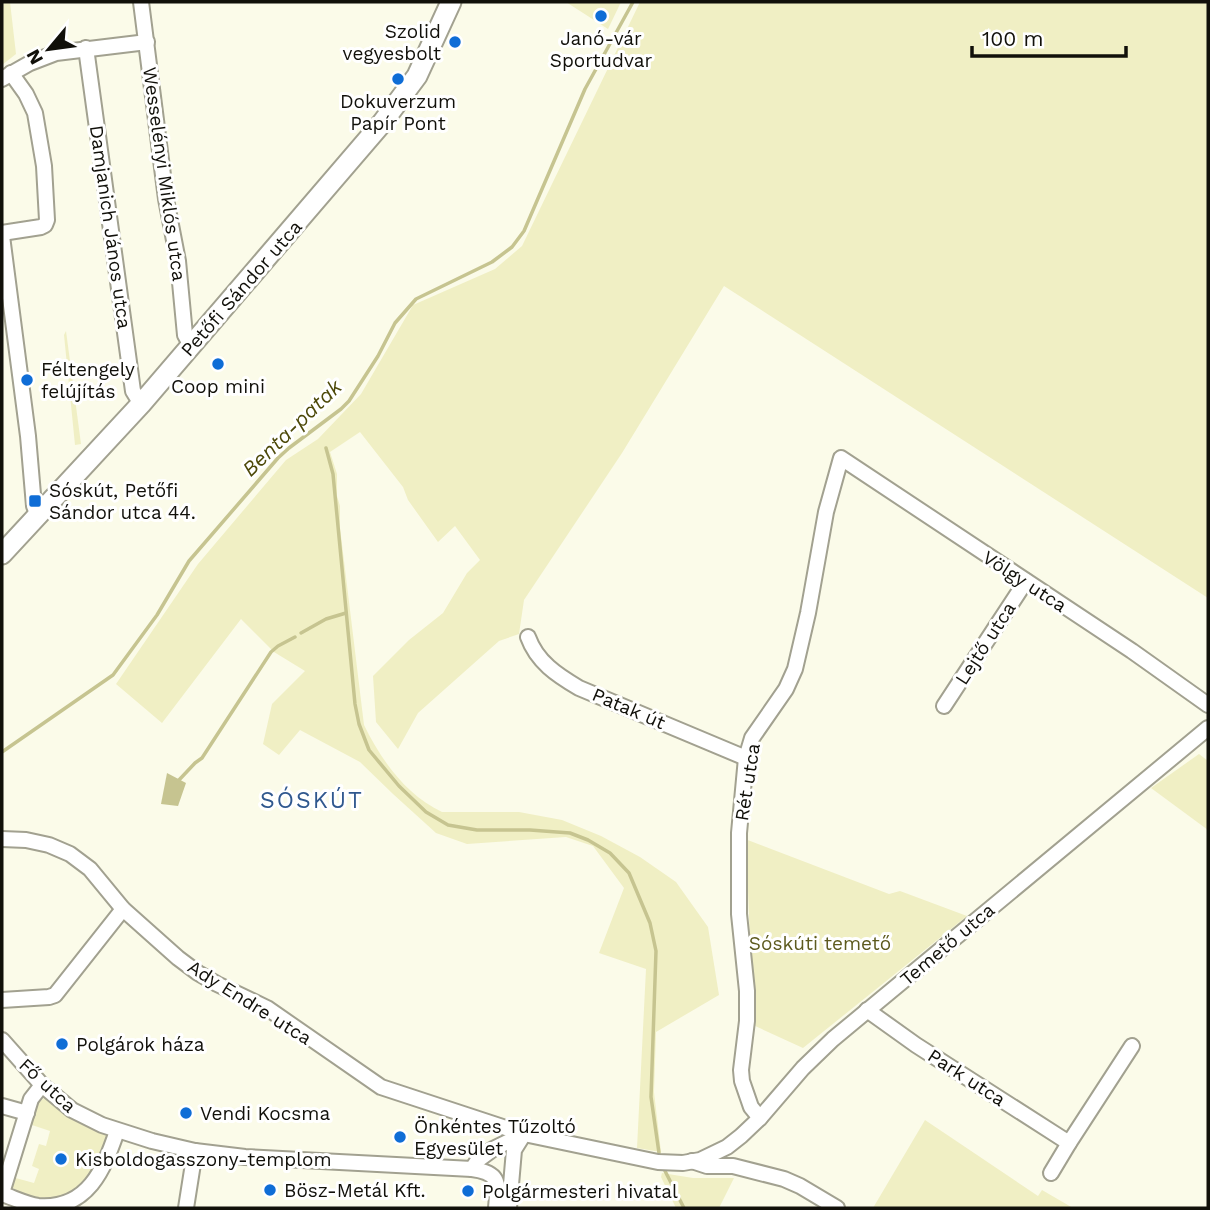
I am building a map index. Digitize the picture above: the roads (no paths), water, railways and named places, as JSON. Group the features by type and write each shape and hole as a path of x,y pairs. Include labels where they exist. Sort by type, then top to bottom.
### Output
{"main road":[{"name":"Petőfi Sándor utca","path":"2,554 141,404 292,230 399,101 417,76 451,2"}],"street":[{"name":"Wesselényi Miklós utca","path":"141,2 166,199 178,261 185,335 191,346"},
{"path":"38,516 34,506 28,436 2,234 45,225 44,166 32,104 6,76 55,53 147,43"},
{"name":"Damjanich János utca","path":"86,48 134,391 141,404"},
{"name":"Völgy utca","path":"841,458 1208,705"},
{"name":"Rét utca","path":"760,1118 751,1107 741,1070 747,1001 738,899 739,833 746,758 752,738 786,689 795,669 826,512 841,458"},
{"name":"Lejtő utca","path":"944,706 1026,581"},
{"name":"Patak út","path":"528,637 537,656 545,665 579,688 746,758"},
{"name":"Temető utca","path":"692,1161 727,1147 741,1136 833,1039 1208,728"},
{"name":"Ady Endre utca","path":"2,839 26,840 71,854 90,869 123,909 178,958 217,984 267,1009 381,1087 524,1134 658,1162 692,1161"},
{"path":"2,1000 49,997 59,992 123,909"},
{"name":"Park utca","path":"867,1010 916,1045 1069,1143"},
{"name":"Fő utca","path":"2,1040 42,1085 72,1110 117,1131 195,1151 245,1157 472,1168"},
{"path":"1051,1173 1132,1046"},
{"path":"42,1085 34,1093 2,1194 37,1206 57,1207 71,1204 95,1182 117,1131"},
{"path":"2,1106 27,1113"},
{"path":"493,1123 493,1149"},
{"path":"496,1208 495,1177 484,1170 472,1168 493,1149 524,1134"},
{"path":"509,1208 514,1150 524,1134"},
{"path":"727,1147 733,1166"},
{"path":"186,1208 195,1151"},
{"path":"692,1161 707,1166 733,1166 784,1179 837,1208"}],"waterway":[{"name":"Benta-patak","path":"2,752 113,675 157,615 189,561 278,458 349,401 378,356 395,323 416,299 492,262 512,247 524,231 585,89 633,2"},
{"path":"326,448 333,474 355,704 369,750 399,786 426,812 448,825 477,830 570,833 610,853 629,873 650,923 656,951 651,1097 659,1153"},
{"path":"301,633 326,619 346,613"},
{"path":"179,780 202,758 271,652 295,637"},
{"path":"665,1171 684,1208"}],"place":[{"name":"Janó-vár Sportudvar","path":"601,16"},
{"name":"Szolid vegyesbolt","path":"455,42"},
{"name":"Dokuverzum Papír Pont","path":"398,79"},
{"name":"Coop mini","path":"218,364"},
{"name":"Féltengely felújítás","path":"27,380"},
{"name":"Sóskút, Petőfi Sándor utca 44.","path":"35,501"},
{"name":"Polgárok háza","path":"62,1044"},
{"name":"Vendi Kocsma","path":"186,1113"},
{"name":"Önkéntes Tűzoltó Egyesület","path":"400,1137"},
{"name":"Kisboldogasszony-templom","path":"61,1159"},
{"name":"Bösz-Metál Kft.","path":"270,1190"},
{"name":"Polgármesteri hivatal","path":"468,1191"}],"district":[{"name":"SÓSKÚT","path":"312,800"}],"park label":[{"name":"Sóskúti temető","path":"820,943"}]}
